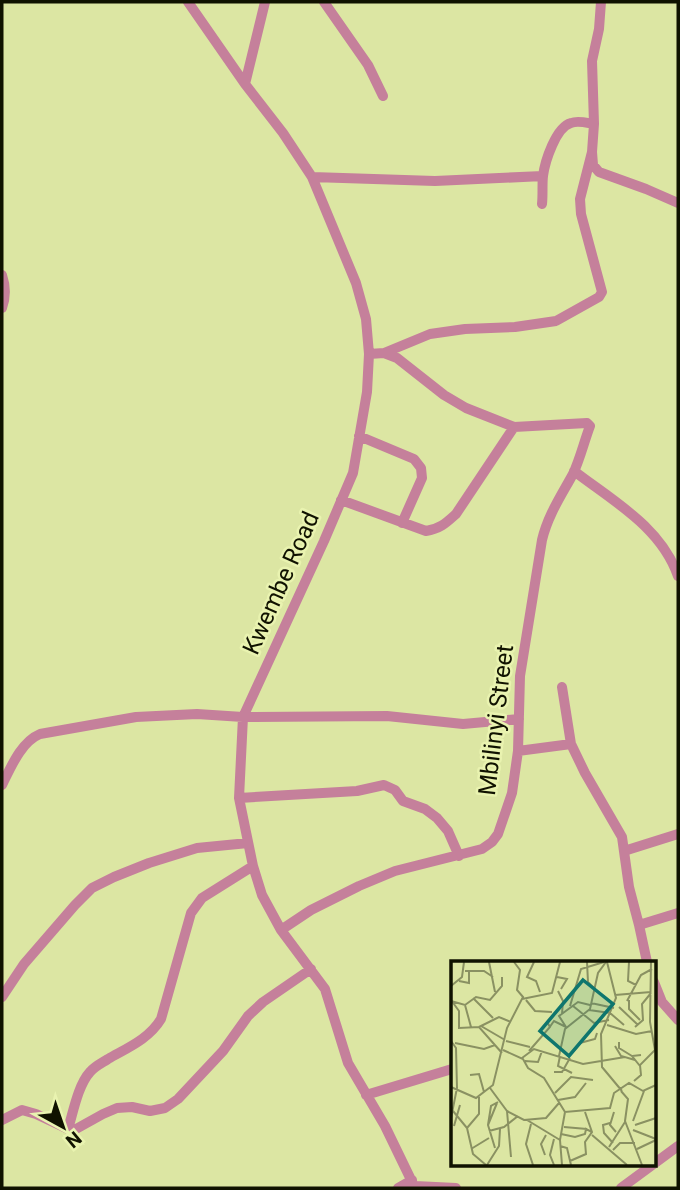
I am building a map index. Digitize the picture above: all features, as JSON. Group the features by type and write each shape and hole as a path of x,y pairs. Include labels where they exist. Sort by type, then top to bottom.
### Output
{"street":[{"name":"Kwembe Road","path":"188,2 312,177 356,283 366,319 369,354 367,392 353,473 243,717 239,798 262,895 281,930 325,989 348,1063 385,1126 414,1185"},
{"path":"245,84 265,2"},
{"path":"324,2 368,65 383,96"},
{"path":"601,2 592,61 593,165 599,172 646,188 678,203"},
{"path":"542,204 543,176 550,151 562,128 575,121 594,124"},
{"path":"369,354 384,353 430,334 556,321 599,297 602,292 581,214 580,199 592,152"},
{"path":"312,177 435,181 543,176"},
{"path":"2,275 6,296 2,308"},
{"path":"341,500 426,531 437,529 456,514 514,427 466,408 444,395 397,358 384,353"},
{"name":"Mbilinyi Street","path":"281,930 311,910 359,886 395,872 482,849 498,834 512,793 518,751 520,676 545,525 574,471 590,426 587,423 514,427"},
{"path":"359,436 414,459 422,468 422,478 402,523"},
{"path":"574,471 654,534 675,566 678,576"},
{"path":"562,687 571,744 622,837 629,887 647,961"},
{"path":"2,785 23,747 32,737 136,717 197,714 243,717 387,716 463,724 519,719"},
{"path":"518,751 571,744"},
{"path":"239,798 357,791 384,785 395,790 404,802 425,809 437,818 448,831 459,856"},
{"path":"624,851 678,834"},
{"path":"3,995 24,964 92,888 149,863 197,848 248,842"},
{"path":"68,1129 83,1082 89,1072 144,1038 154,1030 161,1019 191,913 202,898 253,866"},
{"path":"639,925 678,913"},
{"path":"2,1120 22,1110 68,1129 76,1129 117,1108 150,1111 165,1108 178,1099 205,1070 248,1016 263,1002 311,969"},
{"path":"656,987 662,1002 678,1020"},
{"path":"366,1095 451,1070"},
{"path":"656,1162 678,1146"},
{"path":"621,1188 651,1166"},
{"path":"398,1188 414,1185 456,1188"}]}
